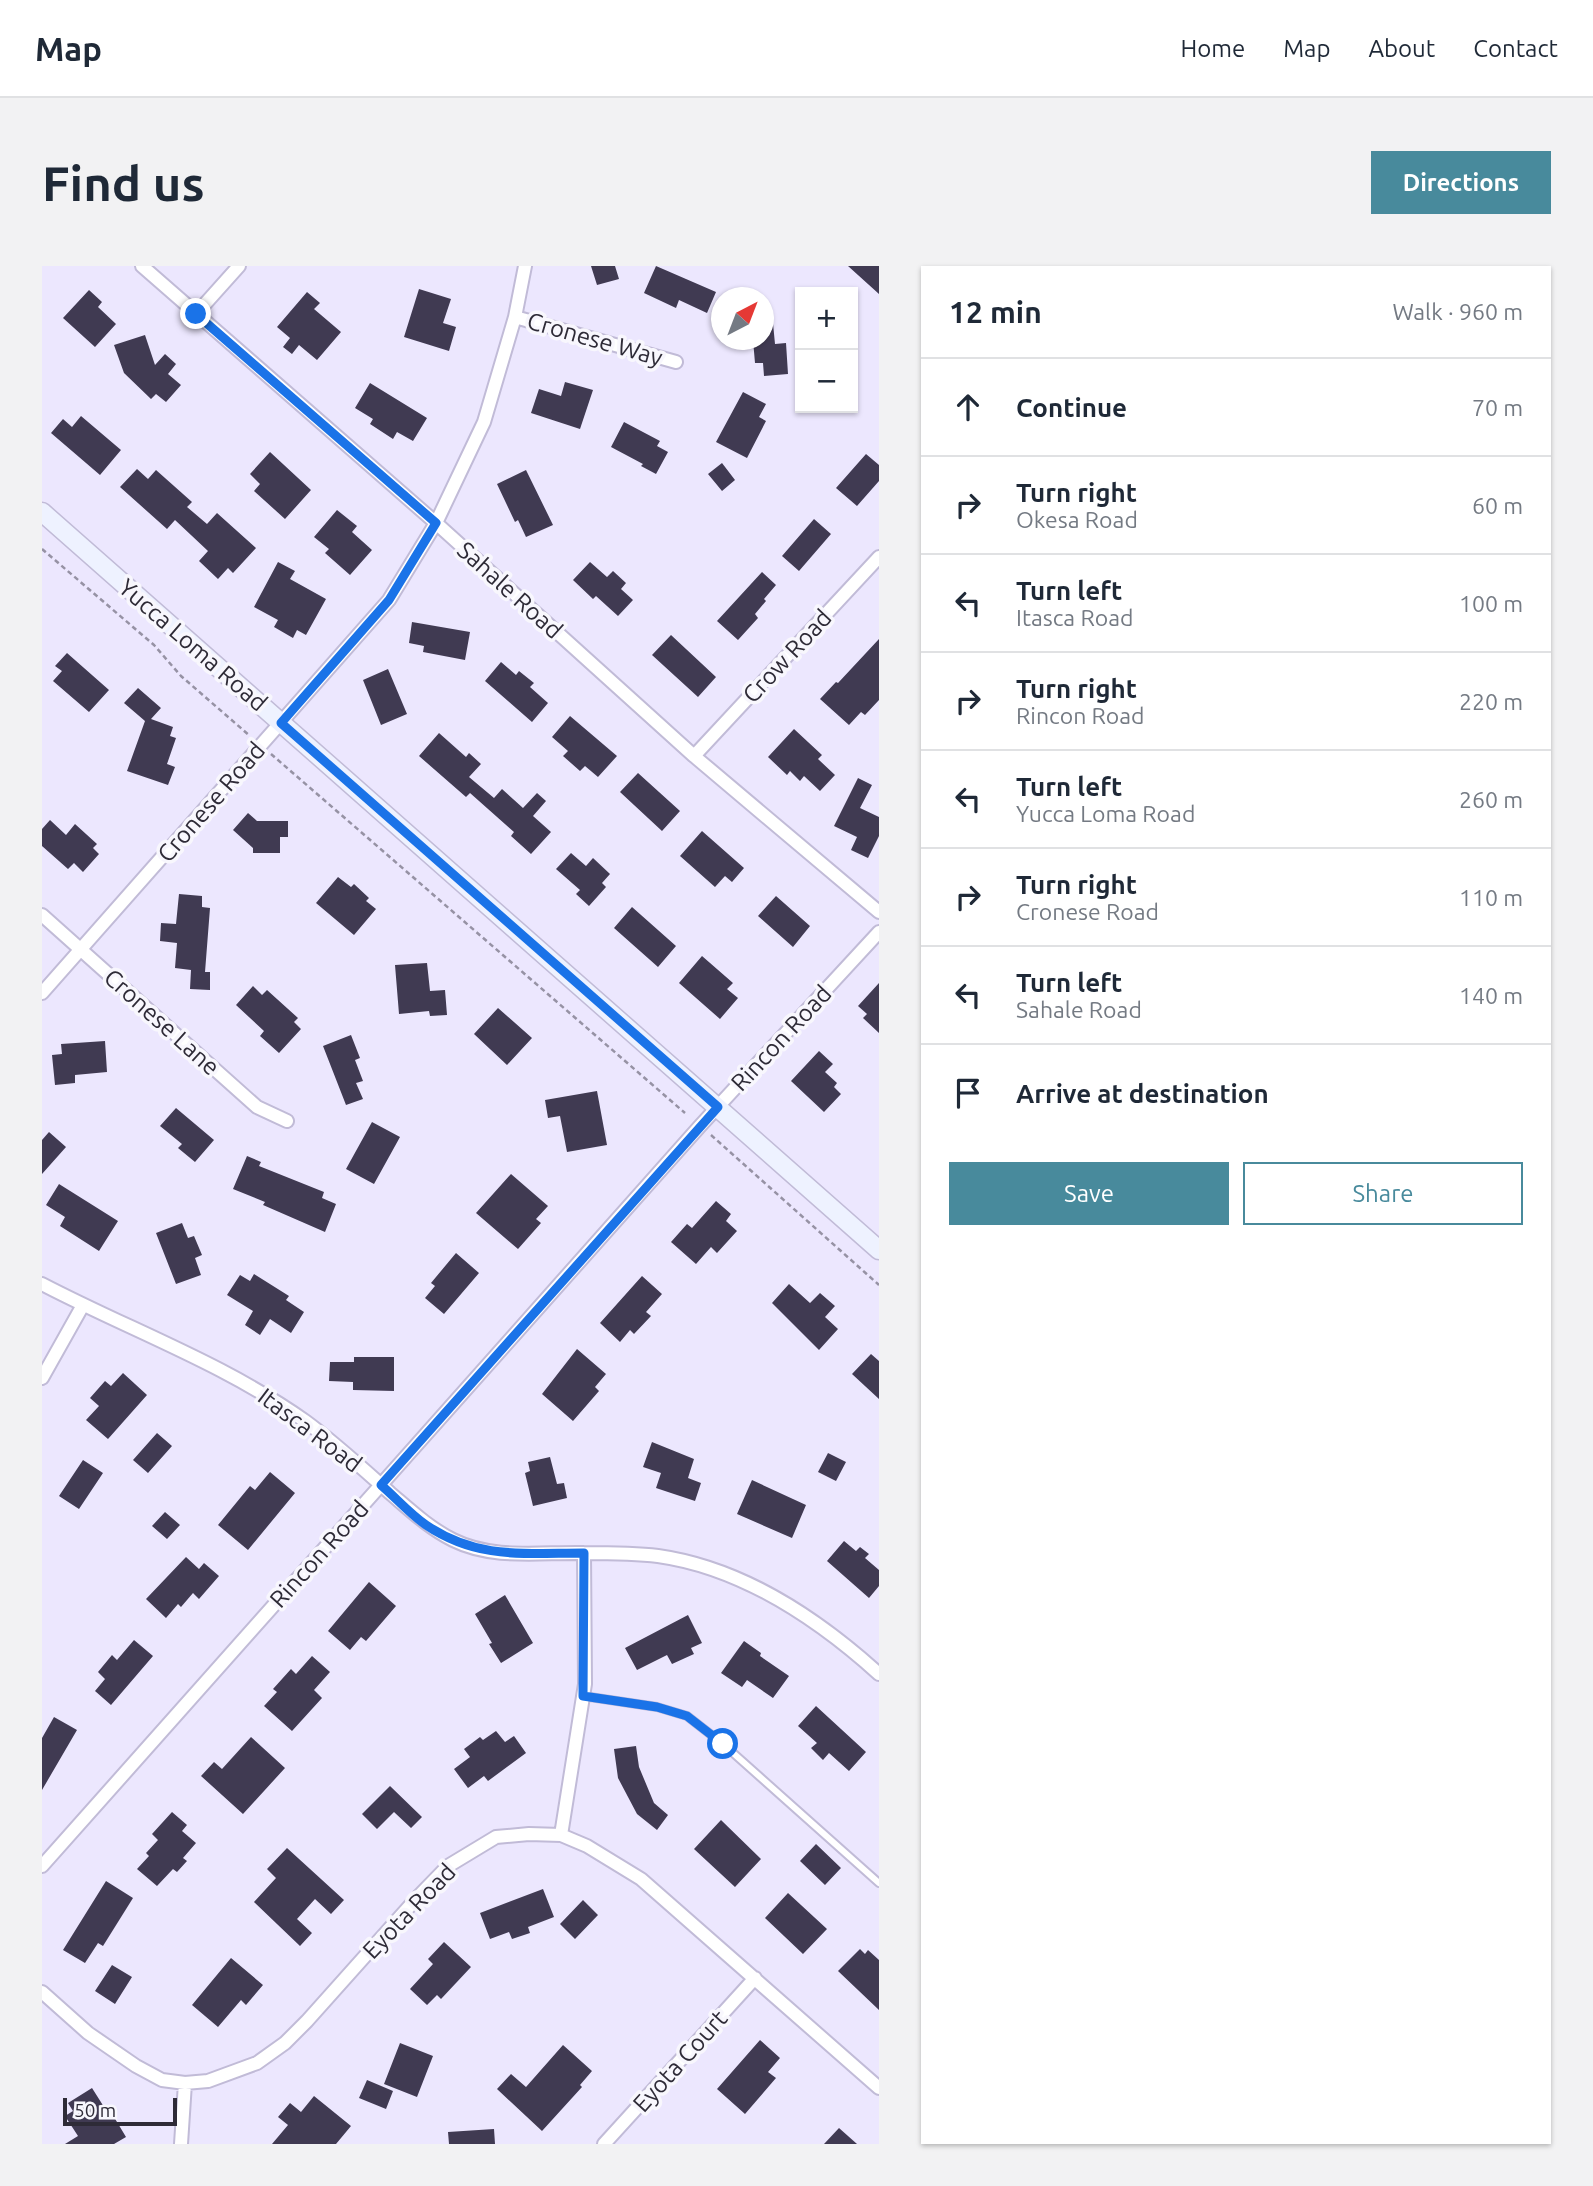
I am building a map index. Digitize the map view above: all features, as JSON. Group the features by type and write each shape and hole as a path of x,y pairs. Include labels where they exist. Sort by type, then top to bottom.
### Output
{"main road":[{"name":"Yucca Loma Road","path":"42,512 879,1250"}],"street":[{"name":"Sahale Road","path":"142,266 436,523 694,756 879,912"},
{"path":"196,314 239,266"},
{"name":"Cronese Road","path":"42,993 389,600 436,523 484,422 515,317 526,266"},
{"name":"Cronese Way","path":"515,317 676,362"},
{"name":"Crow Road","path":"694,756 879,557"},
{"name":"Cronese Lane","path":"42,915 257,1107 287,1121"},
{"name":"Rincon Road","path":"42,1866 718,1107 879,932"},
{"name":"Itasca Road","path":"42,1284 167,1342 261,1392 306,1422 425,1524 454,1541 478,1550 506,1553 657,1556 699,1565 746,1582 796,1609 879,1674"},
{"path":"42,1378 83,1305"},
{"path":"561,1835 583,1696 584,1553"},
{"name":"Eyota Road","path":"42,1992 111,2051 162,2080 185,2083 208,2081 232,2074 257,2063 285,2042 416,1899 448,1867 470,1851 496,1837 561,1835 614,1860 641,1880 879,2088"},
{"name":"Eyota Court","path":"604,2144 755,1978"},
{"path":"181,2144 185,2083"}],"lane":[{"path":"583,1696 657,1707 687,1716 723,1744 879,1883"}],"path":[{"path":"42,549 154,645 181,676 251,738"},
{"path":"271,754 685,1114"},
{"path":"711,1135 879,1285"}],"building":[{"path":"591,266 615,266 619,279 597,285"},
{"path":"656,266 711,290 711,304 707,313 679,300 676,308 644,293"},
{"path":"848,266 879,266 879,294"},
{"path":"419,289 451,299 443,323 456,327 449,351 404,337"},
{"path":"89,290 102,302 98,307 116,324 95,347 63,318"},
{"path":"307,292 320,303 314,309 341,332 317,360 299,345 292,354 283,347 290,338 277,327"},
{"path":"774,334 775,344 786,343 788,374 764,376 763,363 755,363 754,350 774,350"},
{"path":"145,335 155,365 165,354 176,364 168,374 181,385 166,402 156,394 151,399 124,373 114,345"},
{"path":"565,382 593,390 580,429 531,413 539,389 561,396"},
{"path":"370,383 427,418 413,441 397,432 393,439 370,424 373,419 355,408"},
{"path":"743,392 766,404 759,417 766,421 747,458 716,442"},
{"path":"81,416 121,450 100,475 51,433 63,419 72,427"},
{"path":"624,422 660,441 657,446 668,452 656,474 611,447"},
{"path":"270,452 311,490 285,519 254,491 260,484 250,474"},
{"path":"866,454 879,465 879,481 857,506 836,488"},
{"path":"722,463 735,480 722,491 708,474"},
{"path":"137,469 148,479 156,470 192,502 187,507 207,524 217,513 256,548 233,573 228,568 218,579 199,561 208,551 175,520 167,529 120,487"},
{"path":"526,470 553,525 526,537 518,520 515,522 497,484"},
{"path":"337,510 357,526 352,532 372,550 350,575 325,553 329,549 314,537"},
{"path":"814,519 831,534 799,571 782,556"},
{"path":"278,562 295,571 290,579 326,599 306,635 297,630 293,638 274,627 278,620 254,607"},
{"path":"590,562 607,577 613,571 626,583 621,589 633,600 618,616 596,596 593,599 573,580"},
{"path":"762,572 776,585 755,614 758,618 738,640 717,621"},
{"path":"412,622 470,632 465,660 423,652 424,646 409,643"},
{"path":"671,635 716,677 698,697 652,655"},
{"path":"879,639 879,700 865,715 861,712 849,725 820,699"},
{"path":"67,653 109,690 89,712 53,681 62,671 55,666"},
{"path":"501,662 516,675 519,671 534,683 530,687 548,703 532,722 485,681"},
{"path":"388,669 407,714 381,725 363,680"},
{"path":"138,688 161,708 151,719 173,727 170,736 176,738 167,764 175,767 168,785 127,771 145,721 124,703"},
{"path":"570,716 617,756 598,777 585,766 580,771 563,756 568,751 552,737"},
{"path":"794,729 822,755 818,759 835,775 820,791 804,776 800,781 790,771 787,775 768,757"},
{"path":"439,733 466,757 469,753 481,764 469,777 494,798 502,789 523,808 537,793 546,801 533,816 551,832 531,854 511,836 514,832 470,793 466,797 419,756"},
{"path":"638,773 680,811 662,831 620,792"},
{"path":"858,778 872,785 860,808 879,817 879,836 868,858 851,850 857,837 834,826"},
{"path":"248,813 257,821 288,821 288,837 280,837 280,853 253,853 253,848 233,830"},
{"path":"50,820 66,835 75,824 97,844 93,848 99,854 83,872 74,863 68,869 42,846 42,829"},
{"path":"702,831 744,868 732,882 725,876 715,887 680,856"},
{"path":"571,853 586,866 593,858 610,874 602,883 606,887 589,906 576,894 580,890 556,869"},
{"path":"338,877 351,887 354,884 369,898 366,901 376,909 354,935 316,903"},
{"path":"179,894 202,896 202,907 210,908 205,972 210,972 210,990 190,989 191,970 175,968 177,943 160,941 161,923 176,924"},
{"path":"776,896 810,926 793,947 758,916"},
{"path":"632,907 676,946 658,967 614,928"},
{"path":"702,956 733,983 727,989 738,998 720,1019 679,983"},
{"path":"427,963 430,991 445,990 447,1015 430,1016 429,1011 399,1014 395,965"},
{"path":"879,983 879,1033 863,1018 867,1014 858,1006"},
{"path":"253,986 262,995 267,990 298,1018 294,1022 301,1029 279,1053 260,1036 264,1031 236,1005"},
{"path":"498,1008 532,1038 507,1065 474,1034"},
{"path":"351,1035 360,1058 355,1060 363,1081 356,1083 363,1099 346,1105 323,1046"},
{"path":"105,1041 107,1072 75,1075 75,1083 55,1085 52,1055 62,1054 61,1044"},
{"path":"819,1051 833,1064 825,1072 837,1083 834,1087 841,1094 824,1112 791,1081"},
{"path":"597,1091 607,1145 567,1152 560,1116 548,1118 545,1100"},
{"path":"176,1108 214,1140 195,1162 178,1148 182,1144 160,1126"},
{"path":"372,1122 400,1137 374,1184 346,1169"},
{"path":"49,1132 66,1147 42,1174 42,1140"},
{"path":"247,1156 261,1162 259,1166 324,1192 322,1198 336,1204 325,1232 233,1189"},
{"path":"511,1174 548,1206 536,1219 541,1223 518,1249 476,1213"},
{"path":"59,1184 118,1221 99,1251 60,1226 65,1217 46,1205"},
{"path":"716,1201 731,1214 726,1221 737,1231 717,1253 711,1247 696,1264 671,1242 687,1224 692,1228"},
{"path":"182,1223 188,1238 194,1236 202,1255 195,1258 201,1275 176,1284 156,1233"},
{"path":"456,1253 479,1273 444,1314 425,1298 435,1286 431,1283"},
{"path":"254,1274 289,1296 286,1300 304,1312 291,1333 270,1319 260,1335 245,1325 253,1311 227,1295 240,1275 250,1281"},
{"path":"642,1276 662,1294 646,1312 651,1316 634,1334 630,1330 620,1342 600,1323"},
{"path":"789,1284 810,1303 820,1293 835,1306 825,1317 838,1329 819,1350 772,1303"},
{"path":"577,1349 606,1374 595,1387 599,1391 573,1421 542,1394"},
{"path":"871,1354 879,1361 879,1399 852,1374"},
{"path":"354,1357 394,1357 394,1391 353,1390 353,1382 329,1381 330,1362 354,1362"},
{"path":"123,1373 147,1395 108,1439 86,1420 99,1406 90,1398 105,1381 111,1386"},
{"path":"157,1433 172,1446 148,1473 133,1460"},
{"path":"652,1442 694,1459 688,1478 701,1483 695,1501 656,1488 661,1473 643,1467"},
{"path":"828,1453 846,1462 836,1481 818,1472"},
{"path":"550,1457 557,1484 564,1483 567,1498 533,1506 525,1473 530,1471 528,1462"},
{"path":"83,1460 103,1473 79,1509 59,1496"},
{"path":"270,1472 295,1493 248,1550 218,1525 250,1486 255,1490"},
{"path":"752,1480 806,1505 792,1538 737,1514"},
{"path":"165,1512 180,1525 167,1539 152,1526"},
{"path":"844,1541 856,1551 860,1547 869,1554 865,1558 879,1570 879,1586 869,1598 827,1561"},
{"path":"186,1557 199,1569 204,1563 219,1576 199,1599 193,1593 181,1607 178,1604 166,1618 146,1599"},
{"path":"369,1582 396,1606 366,1641 361,1637 350,1650 328,1631"},
{"path":"505,1595 533,1643 501,1663 475,1614"},
{"path":"688,1615 702,1643 691,1648 694,1654 672,1664 667,1655 637,1670 625,1648"},
{"path":"134,1640 153,1656 111,1705 95,1691 105,1679 98,1672 112,1655 117,1660"},
{"path":"744,1641 789,1676 773,1698 747,1680 742,1687 721,1673"},
{"path":"312,1656 330,1672 314,1690 322,1698 292,1731 264,1706 277,1692 273,1689 291,1669 296,1674"},
{"path":"816,1706 866,1752 849,1771 829,1753 823,1760 811,1748 817,1743 798,1726"},
{"path":"54,1717 77,1730 42,1790 42,1738"},
{"path":"496,1731 505,1742 514,1736 526,1753 488,1781 484,1776 468,1788 454,1769 470,1757 464,1749 480,1737 483,1740"},
{"path":"251,1737 285,1768 243,1814 201,1776 214,1762 222,1769"},
{"path":"636,1746 639,1767 654,1803 668,1815 657,1830 637,1814 618,1778 614,1749"},
{"path":"390,1786 422,1817 411,1828 394,1812 377,1829 362,1814"},
{"path":"172,1812 187,1825 182,1831 196,1843 183,1858 187,1861 177,1872 173,1869 157,1886 137,1869 158,1840 152,1834"},
{"path":"721,1820 761,1859 735,1887 694,1849"},
{"path":"816,1844 841,1868 825,1885 800,1861"},
{"path":"287,1848 344,1900 331,1914 315,1899 297,1919 312,1933 300,1946 254,1902 276,1878 267,1869"},
{"path":"106,1881 133,1898 103,1946 98,1943 85,1963 63,1950"},
{"path":"543,1889 554,1917 528,1927 530,1933 512,1939 509,1932 490,1939 480,1913"},
{"path":"788,1893 827,1929 803,1954 765,1918"},
{"path":"583,1900 598,1915 575,1939 560,1924"},
{"path":"444,1942 471,1967 441,1999 437,1995 427,2005 410,1989 433,1964 428,1959"},
{"path":"860,1949 865,1954 868,1950 879,1960 879,2010 838,1971"},
{"path":"231,1958 263,1985 246,2005 241,2000 218,2027 192,2005"},
{"path":"112,1965 132,1977 115,2004 95,1991"},
{"path":"760,2040 780,2058 768,2072 776,2078 745,2114 717,2089"},
{"path":"400,2043 433,2056 417,2097 384,2084"},
{"path":"563,2045 592,2071 580,2085 582,2087 542,2131 497,2089 511,2074 526,2087"},
{"path":"367,2080 393,2091 386,2109 359,2098"},
{"path":"92,2088 126,2137 114,2144 65,2144 78,2136 65,2116 73,2111 68,2103"},
{"path":"314,2096 351,2126 336,2144 272,2144 288,2125 278,2117 290,2103 301,2112"},
{"path":"839,2128 857,2144 824,2144"},
{"path":"494,2129 495,2144 449,2144 448,2132"}],"route":[{"path":"196,314 436,523 389,600 281,723 718,1107 381,1485 425,1524 454,1541 478,1550 506,1553 584,1553 583,1696 657,1707 687,1716 723,1744"}]}
